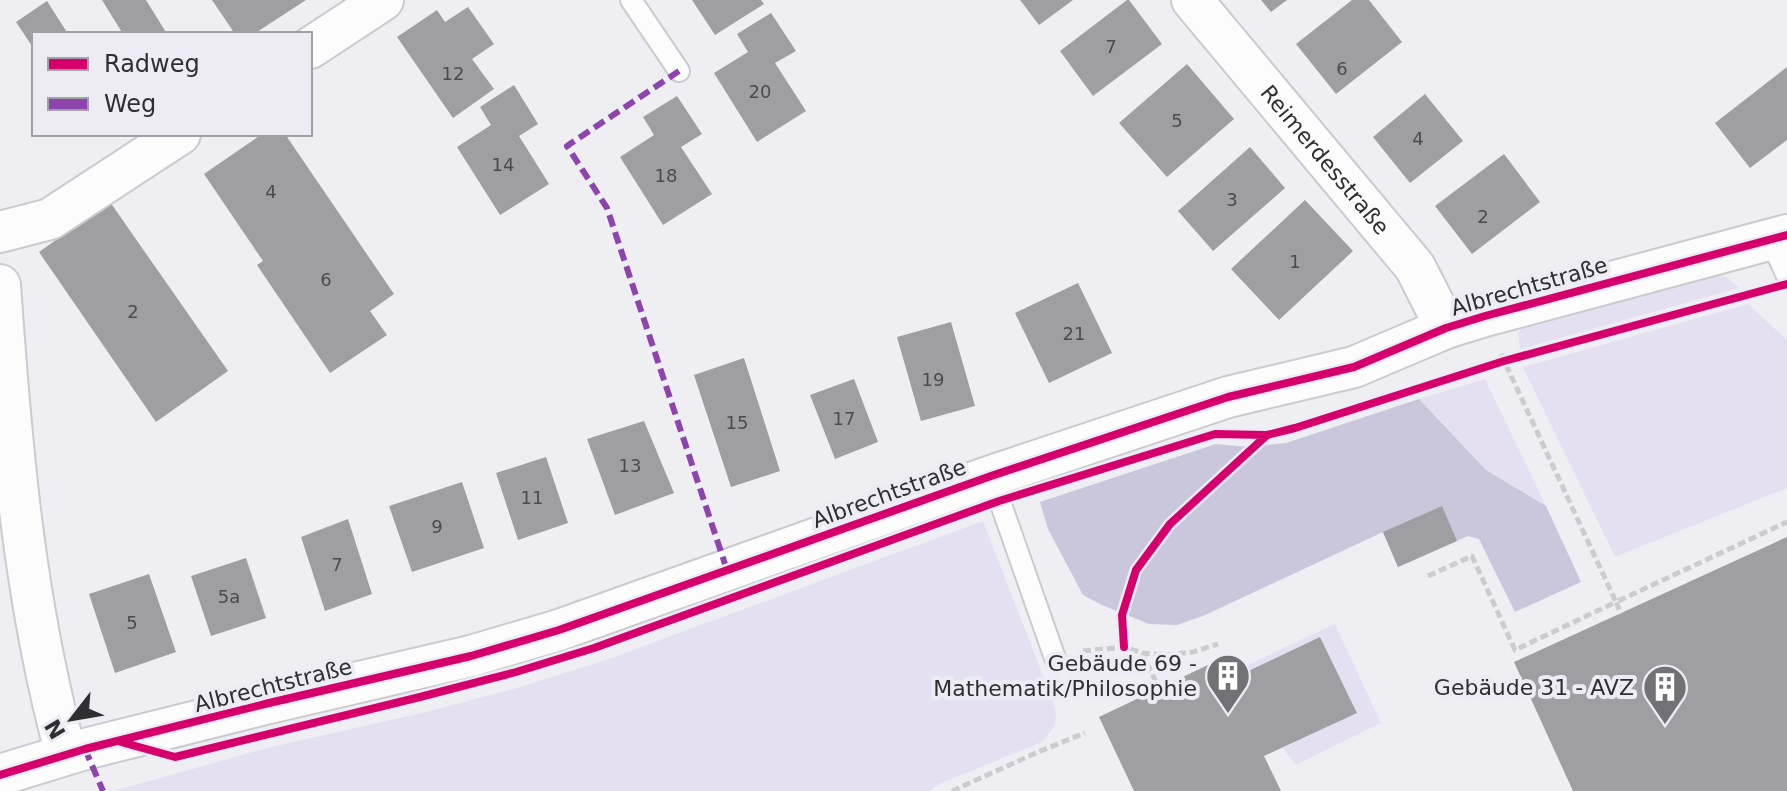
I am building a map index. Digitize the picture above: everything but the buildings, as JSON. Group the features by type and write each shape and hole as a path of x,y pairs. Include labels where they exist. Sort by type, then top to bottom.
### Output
{"street":[{"path":"312,47 383,0"},
{"name":"Reimerdesstraße","path":"1192,0 1415,267 1446,328"},
{"path":"0,232 50,219 177,136"},
{"name":"Albrechtstraße","path":"0,775 66,754 471,656 559,630 991,476 1228,397 1354,367 1446,328 1485,316 1779,237"},
{"path":"0,285 10,425 25,559 53,704 66,754"}],"lane":[{"path":"631,0 679,71"},
{"path":"1779,237 1787,276"},
{"path":"991,476 1056,661"}],"path":[{"path":"1485,316 1621,614"},
{"path":"1428,576 1472,556 1515,650 1787,522"},
{"path":"1056,661 1087,650 1124,647 1142,653 1167,655 1193,652 1218,644"},
{"path":"1142,653 1159,688"},
{"path":"952,791 1085,733"}],"shaded area":[{"path":"1711,275 1726,277 1739,288 1520,349 1518,333 1523,323"},
{"path":"1748,304 1787,340 1787,488 1615,557 1523,367"},
{"path":"1485,379 1546,506 1486,470 1419,399"},
{"path":"1419,399 1486,470 1546,506 1581,582 1515,612 1479,539 1468,536 1398,567 1383,532 1203,616 1177,625 1149,624 1083,595 1048,529 1040,502 1216,444 1249,447 1286,443"},
{"path":"983,521 1056,716 1053,729 1042,742 937,785 930,791 114,791 267,748 510,690 603,661"},
{"path":"1335,624 1381,723 1296,765 1283,748 1357,712 1320,637 1221,684 1212,663 1223,659 1245,666"}],"marked path":[{"path":"679,71 567,146 607,208 727,570"},
{"path":"85,749 103,791"}],"cycle path":[{"path":"0,775 85,749 471,656 559,630 991,476 1228,397 1354,367 1446,328 1485,316 1787,235"},
{"path":"121,742 175,757 516,672 594,648 999,501 1215,434 1267,435 1295,428 1504,361 1787,284"},
{"path":"1124,647 1122,615 1136,570 1170,524 1267,435"}],"place":[{"name":"Gebäude 69 - Mathematik/Philosophie","path":"1228,715"},
{"name":"Gebäude 31 - AVZ","path":"1665,726"}]}
